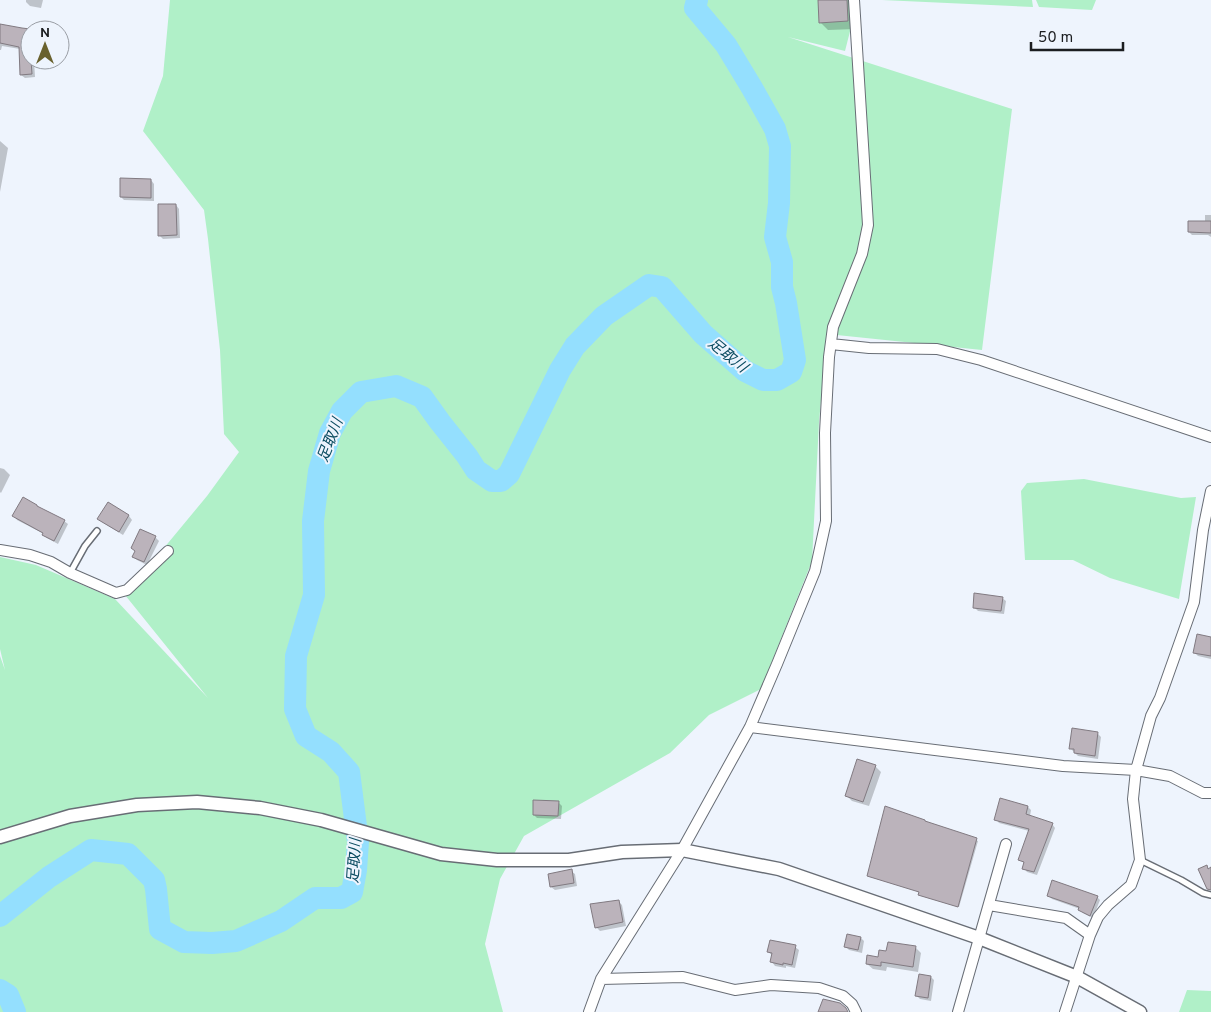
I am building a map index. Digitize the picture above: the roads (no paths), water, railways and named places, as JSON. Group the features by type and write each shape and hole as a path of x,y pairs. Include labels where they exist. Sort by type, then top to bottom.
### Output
{"street":[{"path":"589,1012 601,979 682,850 750,727 815,571 826,521 825,433 833,327 862,254 868,224 854,0"},
{"path":"831,344 869,348 937,349 981,360 1211,438"},
{"path":"1065,1012 1090,935 1098,917 1131,884 1140,860 1132,799 1136,770 1151,716 1160,698 1194,602 1203,530 1211,491"},
{"path":"0,550 30,555 51,562 70,573 116,593 127,590 168,550"},
{"path":"750,727 1063,766 1136,770 1170,776 1203,793 1211,793"},
{"path":"0,837 70,816 137,805 197,802 260,808 321,820 441,854 497,860 569,860 622,852 682,850 779,869 979,938 1077,978 1140,1012"},
{"path":"958,1012 1006,844"},
{"path":"989,906 1066,918 1090,935"},
{"path":"601,979 683,978 735,990 771,985 819,988 843,996 852,1004 856,1012"}],"lane":[{"path":"70,573 85,546 97,531"},
{"path":"1140,860 1211,896"}],"waterway":[{"name":"足取川","path":"0,916 49,877 91,850 128,854 154,880 160,929 184,942 212,943 236,941 281,921 315,898 341,898 352,892 358,842 349,772 331,752 306,736 295,709 296,656 314,595 313,521 319,471 330,433 342,411 361,392 396,386 422,397 476,470 492,481 501,481 509,474 560,370 575,346 604,316 649,285 662,287 703,334 745,371 763,380 777,380 791,372 795,360 782,287 782,262 775,237 779,203 780,146 775,129 726,45 695,8 697,0"},
{"name":"足取川","path":"0,990 8,995 15,1012"}]}
